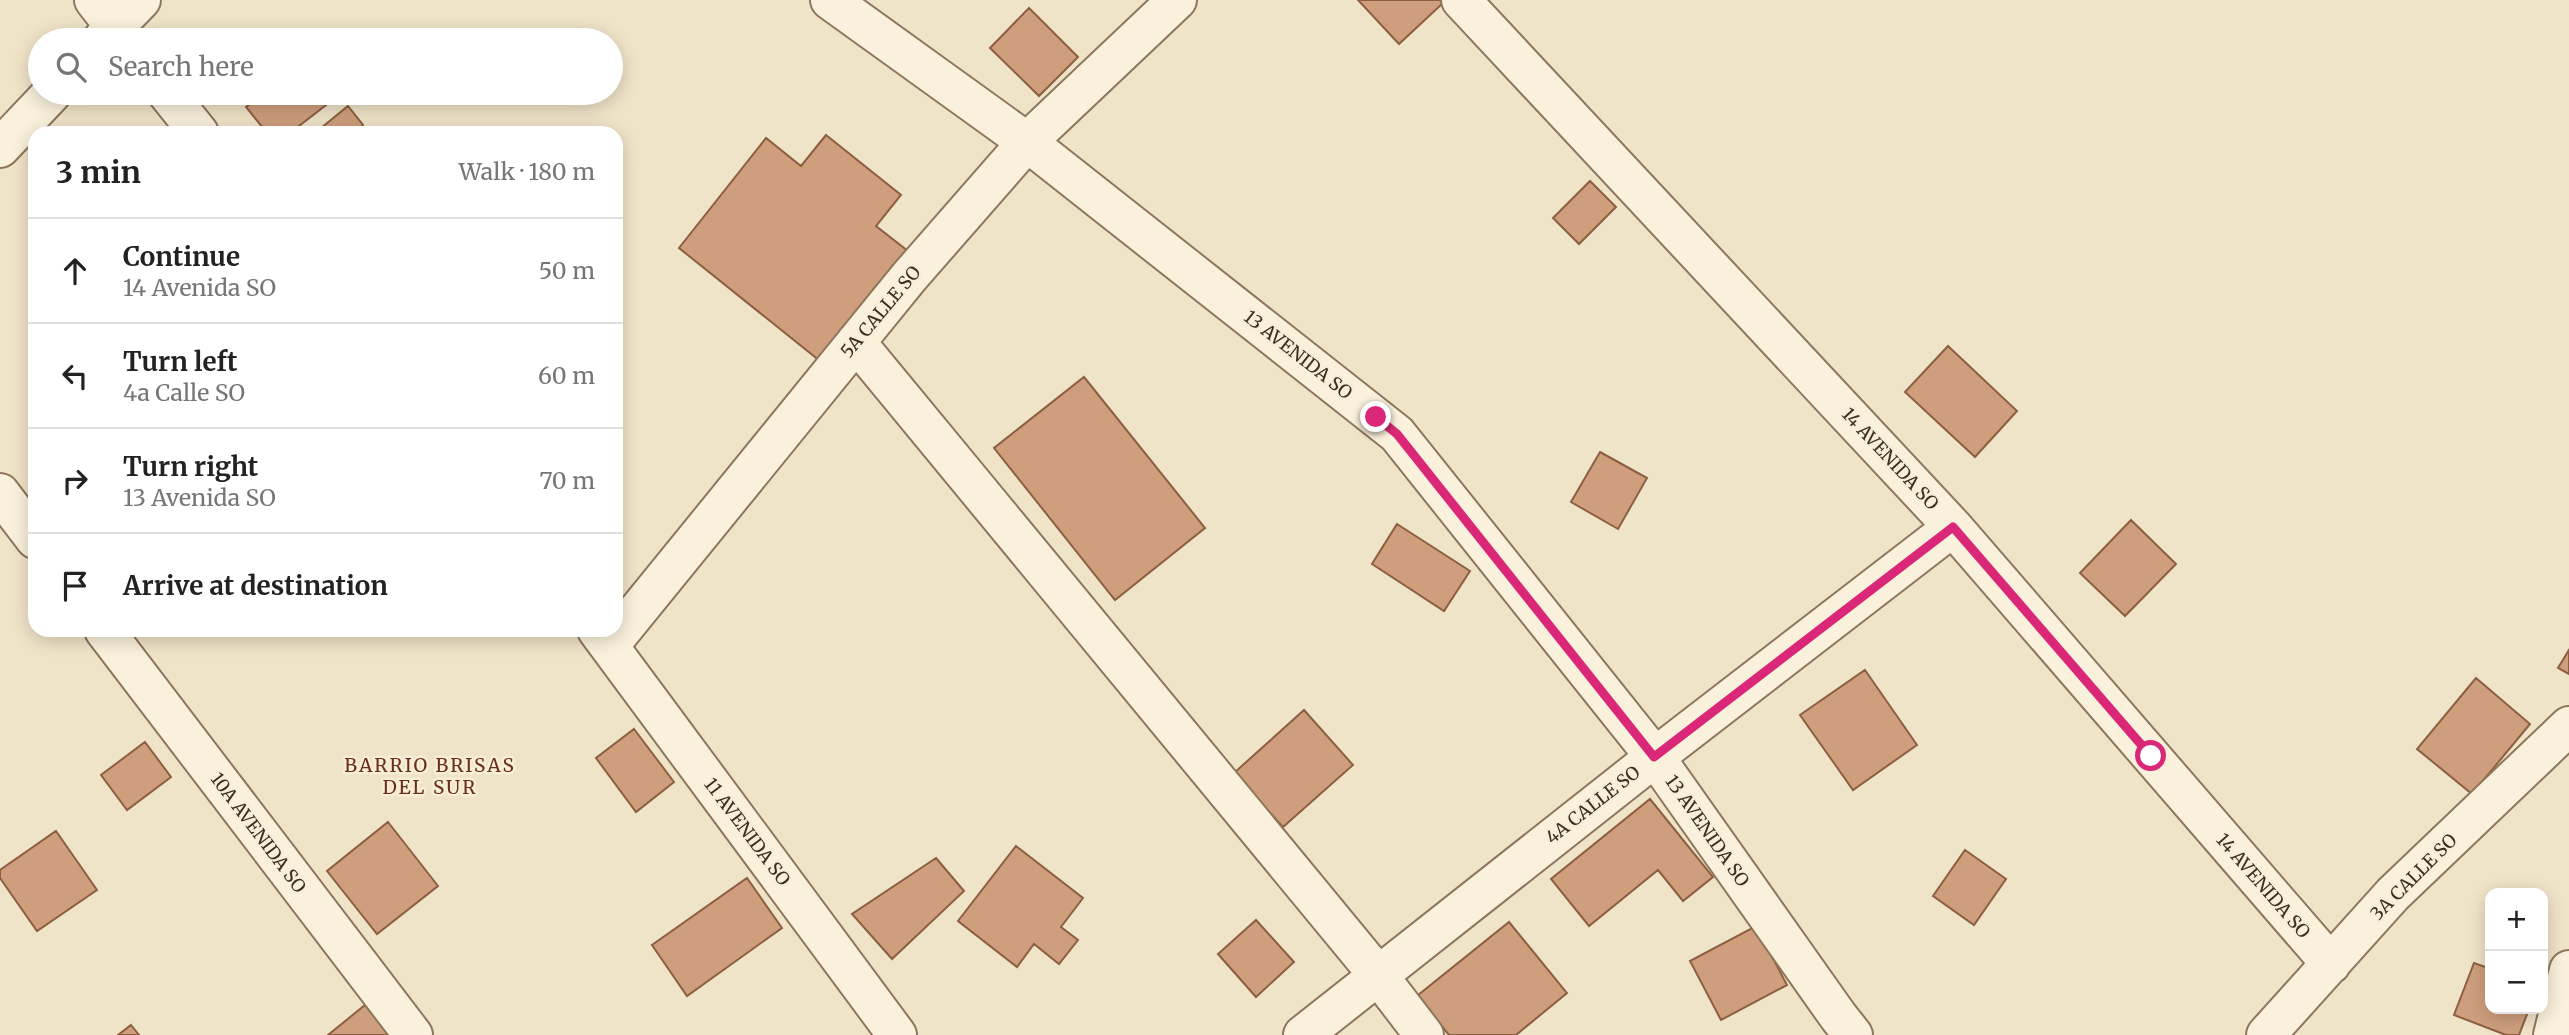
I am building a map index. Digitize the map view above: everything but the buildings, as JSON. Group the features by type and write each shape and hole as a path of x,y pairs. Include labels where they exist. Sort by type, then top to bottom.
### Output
{"street":[{"path":"109,27 141,0"},
{"name":"13 AVENIDA SO","path":"830,0 1027,142 1397,434 1654,757 1853,1035"},
{"name":"5A CALLE SO","path":"623,615 1027,142 1177,0"},
{"name":"14 AVENIDA SO","path":"1461,0 1953,527 2331,964"},
{"path":"0,148 41,105"},
{"path":"177,105 193,126"},
{"path":"856,342 1378,975 1424,1035"},
{"path":"0,493 28,530"},
{"name":"4A CALLE SO","path":"1303,1035 1654,757 1953,527"},
{"name":"10A AVENIDA SO","path":"109,637 413,1035"},
{"name":"11 AVENIDA SO","path":"603,638 897,1035"},
{"name":"3A CALLE SO","path":"2266,1035 2393,894 2569,726"},
{"path":"2553,1035 2569,970"}],"district":[{"name":"BARRIO BRISAS DEL SUR","path":"430,776"}],"route":[{"path":"1376,417 1397,434 1654,757 1953,527 2151,756"}]}
